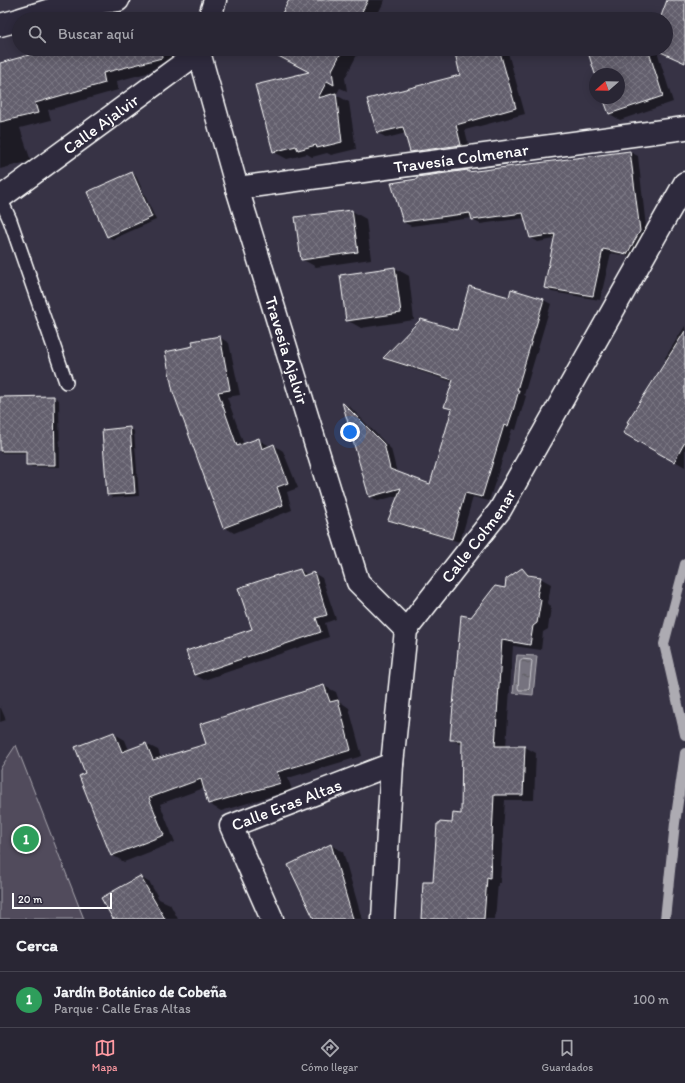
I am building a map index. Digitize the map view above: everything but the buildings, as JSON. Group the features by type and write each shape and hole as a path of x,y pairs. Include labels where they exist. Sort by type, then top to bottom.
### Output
{"street":[{"path":"43,12 60,7 118,0"},
{"path":"211,12 215,0"},
{"path":"0,25 12,21"},
{"name":"Calle Ajalvir","path":"0,198 192,56"},
{"name":"Travesía Ajalvir","path":"200,56 237,188 358,582 406,630"},
{"name":"Travesía Colmenar","path":"237,188 685,128"},
{"name":"Calle Colmenar","path":"406,630 500,510 685,183"},
{"path":"383,919 392,764 406,630"},
{"name":"Calle Eras Altas","path":"272,919 230,826 392,764"}],"lane":[{"path":"0,198 10,220 66,382"}],"shaded area":[{"path":"16,745 84,919 0,919 0,769"}],"water":[{"path":"517,655 537,656 533,695 513,693"}],"waterway":[{"path":"685,564 664,644 685,735"},
{"path":"665,919 675,823 685,753"}],"place":[{"name":"Jardín Botánico de Cobeña","path":"26,839"}]}
